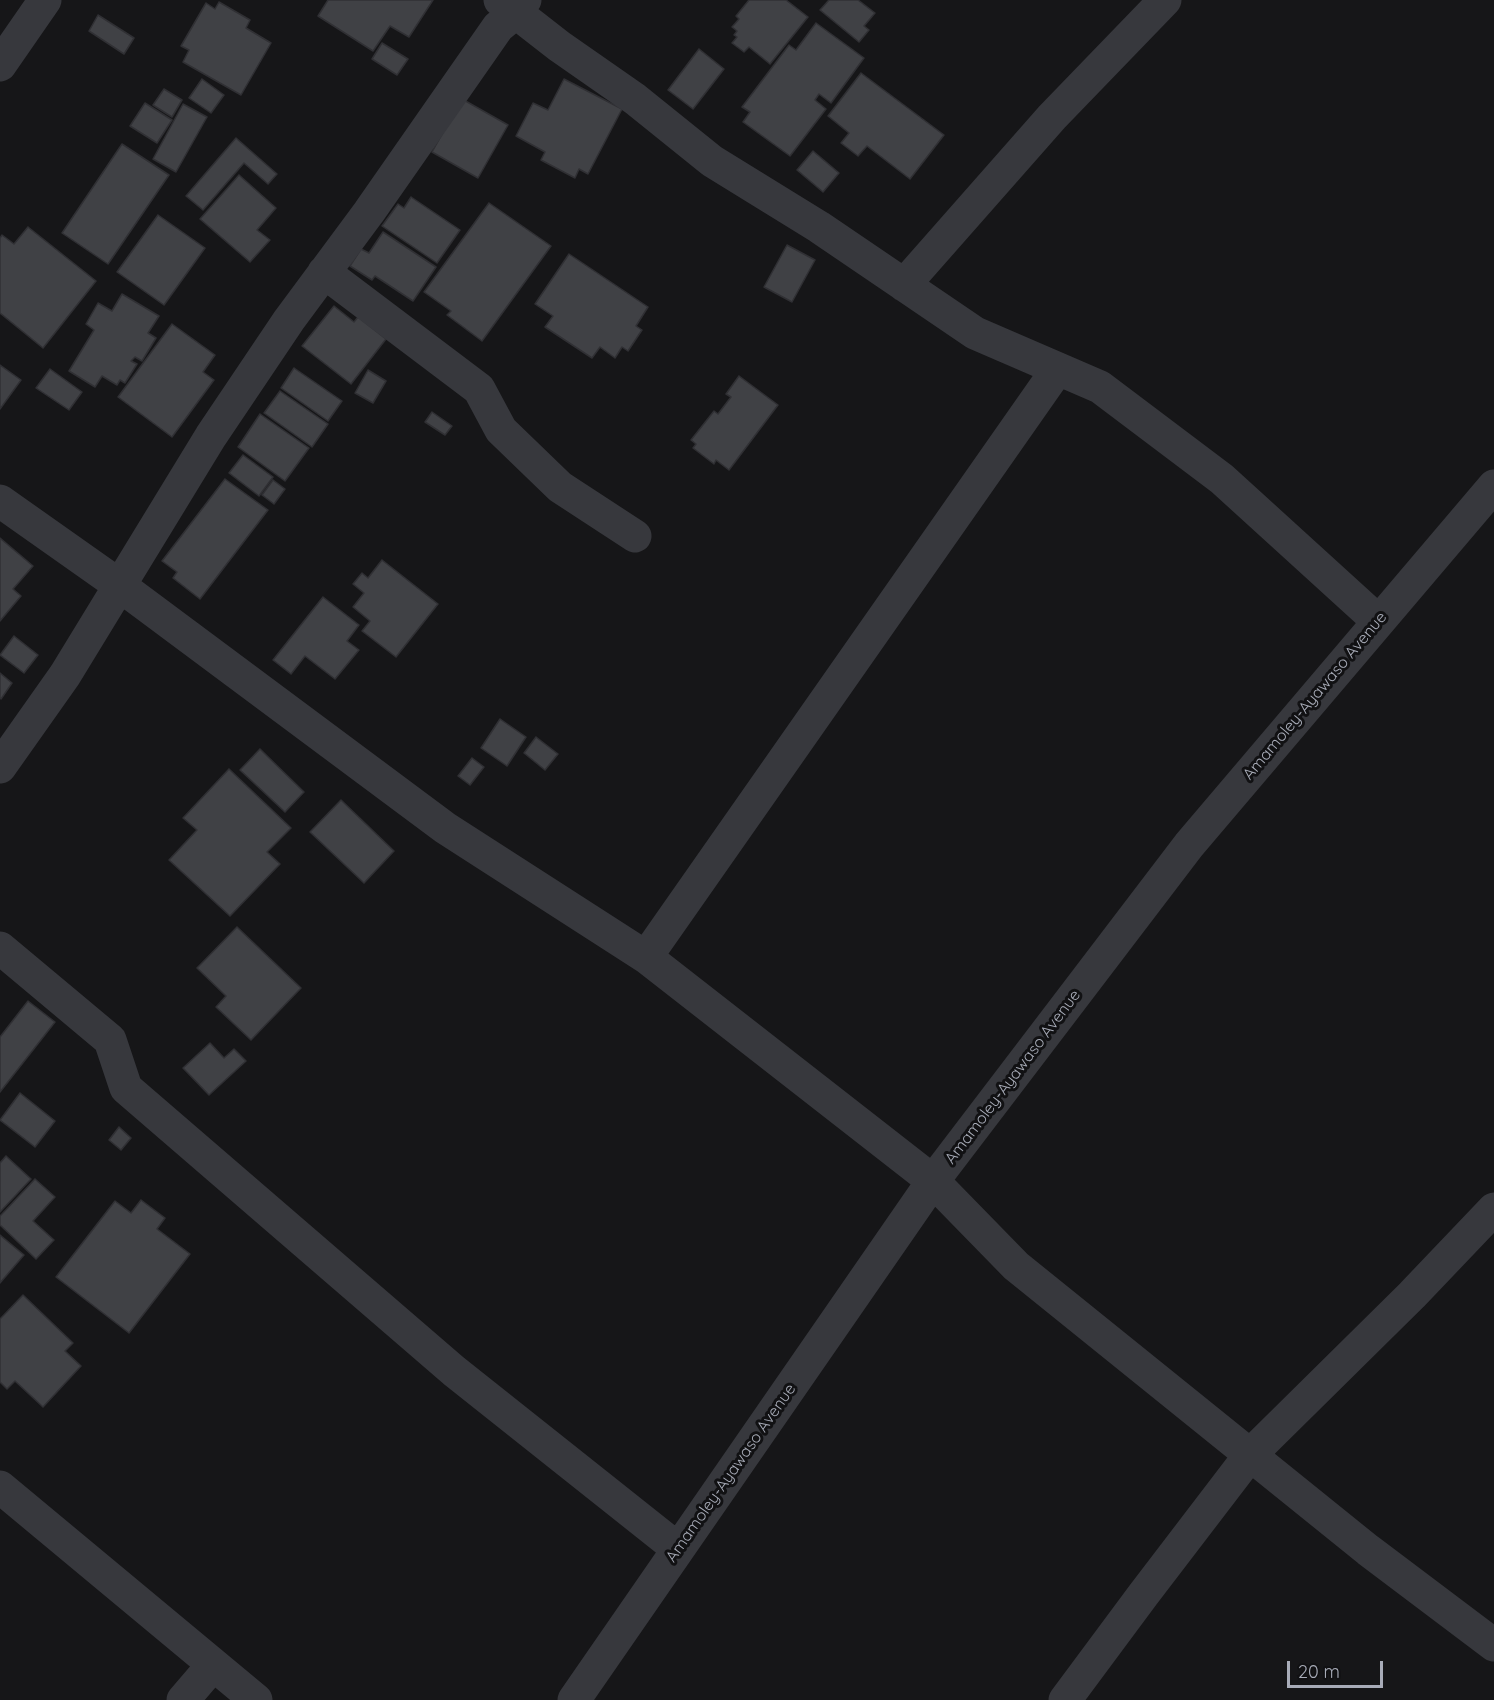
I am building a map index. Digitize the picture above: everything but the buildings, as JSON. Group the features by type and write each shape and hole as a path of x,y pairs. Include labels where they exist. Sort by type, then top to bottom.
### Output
{"street":[{"path":"0,65 45,0"},
{"path":"904,285 1052,117 1165,0"},
{"path":"0,767 65,675 211,436 289,320 514,4 712,161 819,227 975,333 1100,387 1222,479 1378,621"},
{"path":"324,272 479,389 501,430 560,487 635,536"},
{"path":"646,957 1057,370"},
{"name":"Amamoley-Ayawaso Avenue","path":"574,1700 933,1181 1189,845 1494,486"},
{"path":"0,501 119,585 444,827 646,957 933,1181 1016,1266 1368,1550 1494,1645"},
{"path":"0,948 110,1040 126,1088 454,1371 678,1549"},
{"path":"1065,1700 1250,1455 1412,1295 1494,1209"},
{"path":"0,1487 256,1700"},
{"path":"183,1700 213,1665"}]}
